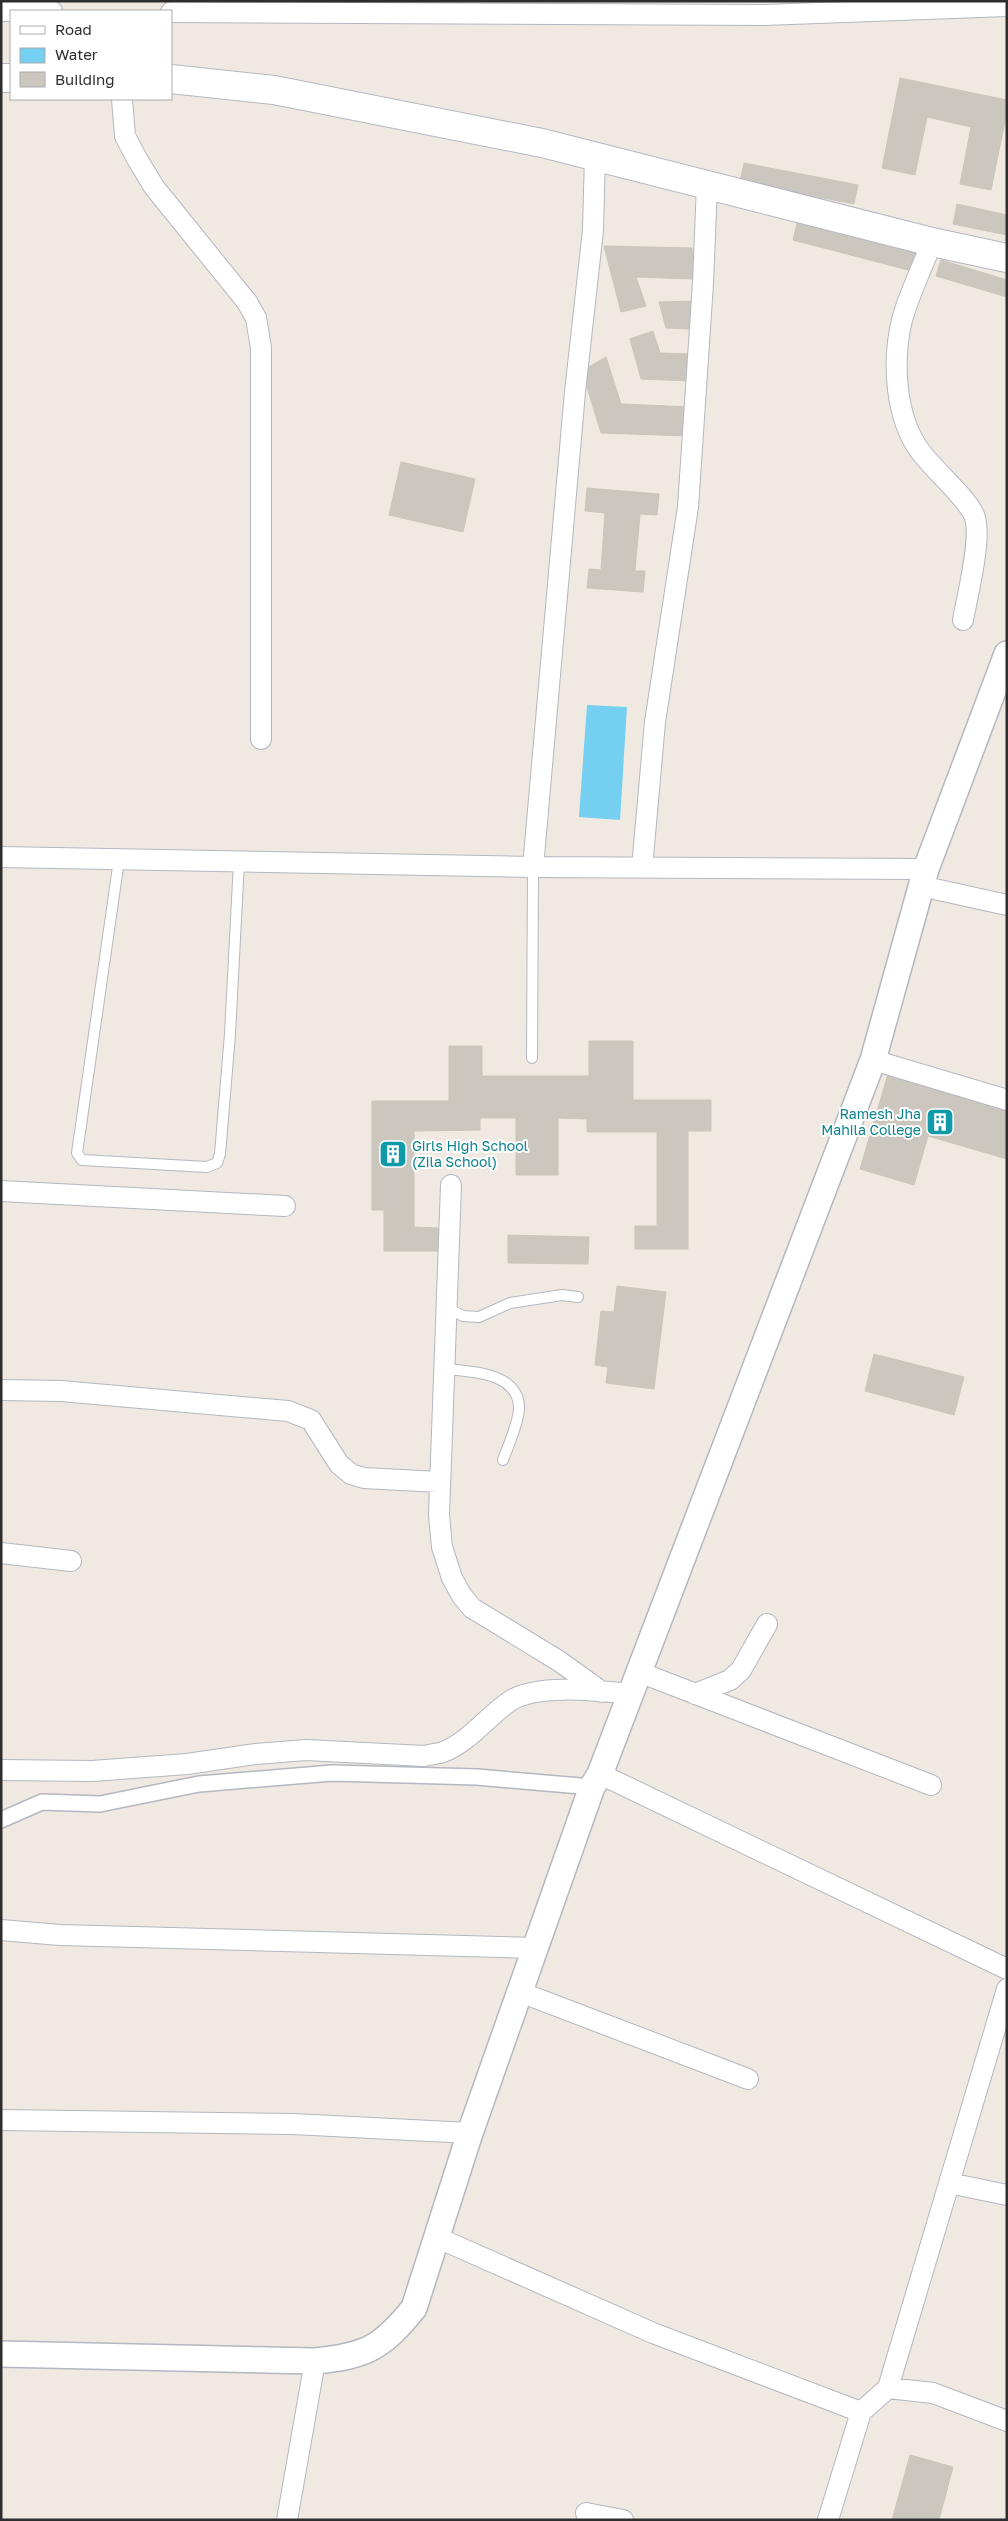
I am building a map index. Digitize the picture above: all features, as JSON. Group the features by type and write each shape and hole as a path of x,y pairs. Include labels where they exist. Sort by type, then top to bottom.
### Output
{"main road":[{"path":"172,79 274,90 542,143 932,242 1007,258"}],"street":[{"path":"172,12 764,15 1007,6"},
{"path":"122,100 125,136 154,187 247,302 256,318 260,348 261,739"},
{"path":"533,867 575,392 593,230 595,156"},
{"path":"642,868 655,722 688,507 704,283 708,185"},
{"path":"932,242 902,323 898,397 903,420 910,436 974,515 976,546 963,620"},
{"path":"1,2354 315,2361 349,2358 373,2349 397,2329 414,2308 470,2133 596,1781 873,1060 923,878 1006,659"},
{"path":"1,857 642,868 923,878 1007,904"},
{"path":"873,1060 1007,1100"},
{"path":"451,1184 439,1482 442,1547 452,1578 462,1596 472,1608 559,1661 602,1692"},
{"path":"1,1191 285,1206"},
{"path":"1,1390 61,1391 288,1411 311,1420 339,1464 351,1474 364,1478 439,1482"},
{"path":"1,1553 70,1561"},
{"path":"695,1694 730,1680 741,1670 767,1624"},
{"path":"1,1770 92,1771 187,1764 256,1754 306,1750 424,1756 443,1752 465,1738 512,1700 528,1694 568,1689 602,1692 635,1683 695,1694 931,1785"},
{"path":"1,1820 42,1802 100,1804 198,1784 332,1773 596,1781 1007,1969"},
{"path":"1,1930 60,1935 536,1948"},
{"path":"828,2520 861,2412 888,2388 1007,1989"},
{"path":"520,1992 748,2079"},
{"path":"1,2120 293,2124 470,2133"},
{"path":"949,2183 1007,2195"},
{"path":"436,2237 653,2333 861,2412"},
{"path":"287,2520 315,2361"},
{"path":"888,2388 933,2393 1007,2421"},
{"path":"586,2513 623,2520"}],"lane":[{"path":"119,860 77,1153 82,1160 207,1167 217,1164 220,1154 230,1034 239,862"},
{"path":"532,1058 533,867"},
{"path":"446,1308 463,1316 479,1318 510,1303 562,1295 578,1297"},
{"path":"444,1369 481,1372 500,1380 515,1392 519,1408 503,1460"}],"water":[{"path":"587,705 627,707 620,820 579,817"}],"building":[{"path":"900,78 1007,100 1007,111 991,190 960,184 971,127 927,117 915,175 882,168"},
{"path":"744,163 858,185 854,204 740,182"},
{"path":"957,204 1007,215 1007,235 953,224"},
{"path":"797,223 917,254 912,271 793,240"},
{"path":"604,246 692,248 694,279 636,277 646,306 621,312"},
{"path":"941,260 1007,280 1007,297 936,276"},
{"path":"691,301 690,329 666,328 659,302"},
{"path":"653,331 660,353 690,354 691,381 641,379 630,339"},
{"path":"606,357 621,404 690,407 689,436 601,433 582,371"},
{"path":"401,462 475,479 463,532 389,515"},
{"path":"587,488 659,494 657,515 640,514 635,571 645,571 643,592 587,588 589,569 601,570 605,513 585,511"},
{"name":"Girls High School (Zila School)","path":"589,1041 633,1041 633,1100 711,1100 711,1131 688,1131 688,1249 635,1249 635,1226 657,1226 657,1132 587,1132 587,1119 558,1118 558,1175 516,1175 516,1118 480,1118 480,1130 414,1131 414,1227 439,1228 439,1251 384,1251 384,1210 372,1210 372,1101 449,1101 449,1046 482,1046 482,1076 589,1076"},
{"name":"Ramesh Jha Mahila College","path":"888,1074 1007,1109 1007,1159 928,1136 914,1185 860,1169"},
{"path":"508,1235 589,1237 588,1264 508,1263"},
{"path":"617,1286 666,1292 654,1389 606,1383 608,1367 595,1365 601,1311 614,1312"},
{"path":"874,1354 964,1377 954,1415 865,1391"},
{"path":"910,2455 953,2467 939,2520 892,2520"}],"place":[{"name":"Ramesh Jha Mahila College","path":"940,1122"},
{"name":"Girls High School (Zila School)","path":"393,1154"}]}
